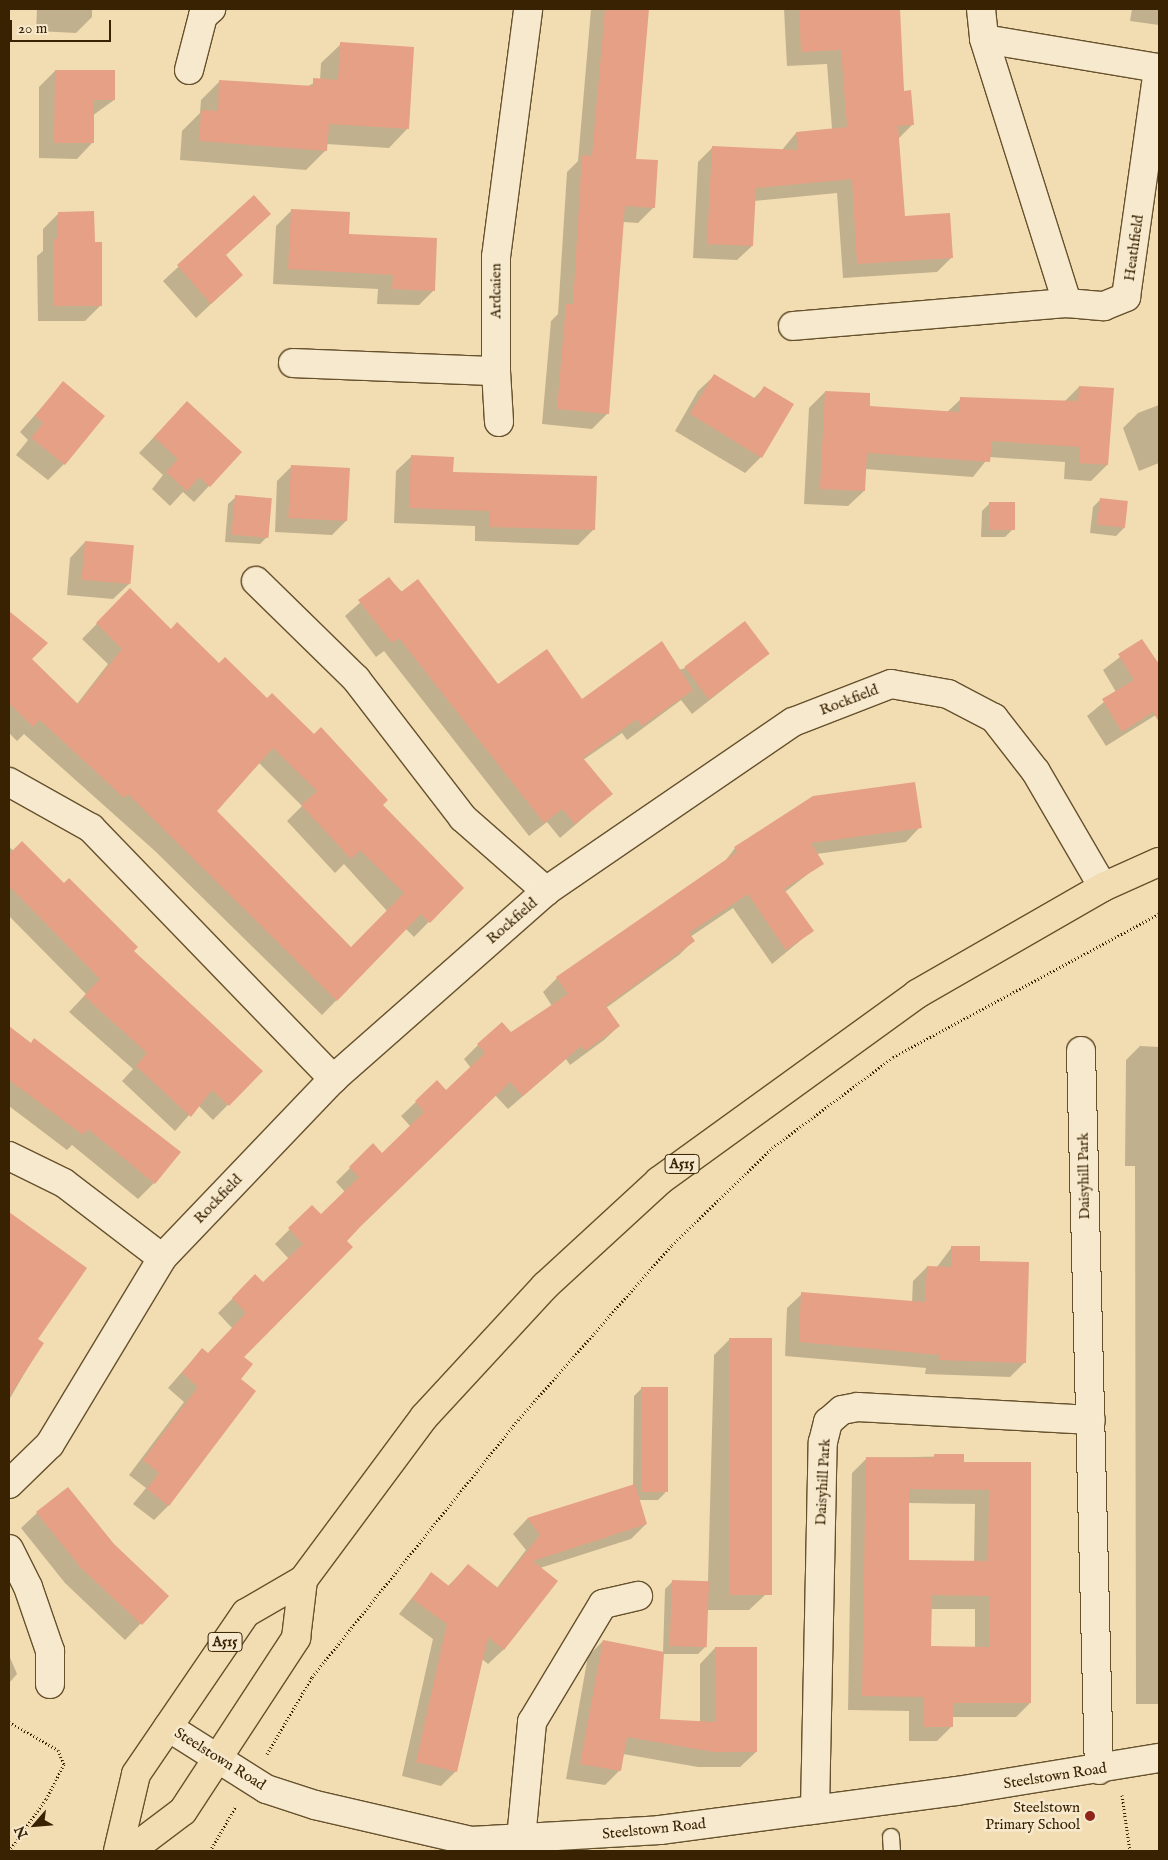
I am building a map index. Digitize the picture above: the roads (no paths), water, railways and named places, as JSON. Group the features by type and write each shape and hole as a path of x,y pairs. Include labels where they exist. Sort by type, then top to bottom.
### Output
{"highway":[{"name":"A515","path":"118,1851 136,1774 246,1613 303,1580 425,1416 545,1286 658,1181 917,994 1103,887 1159,862"},
{"name":"A515","path":"130,1851 183,1811 296,1638 303,1580"}],"street":[{"path":"189,70 204,16 212,9"},
{"name":"Ardcaien","path":"499,422 496,371 496,257 528,9"},
{"path":"793,326 1067,303 984,39 981,9"},
{"name":"Heathfield","path":"984,39 1158,68 1126,296 1104,306 1067,303"},
{"path":"293,364 496,371"},
{"path":"256,581 356,679 462,818 546,891"},
{"name":"Rockfield","path":"9,1484 50,1444 162,1258 333,1078 546,891 793,722 891,684 948,694 994,718 1036,772 1103,887"},
{"path":"9,782 91,828 333,1078"},
{"name":"Daisyhill Park","path":"1081,1051 1091,1420 1108,1768"},
{"path":"9,1156 64,1183 162,1258"},
{"name":"Daisyhill Park","path":"814,1809 823,1442 828,1422 842,1410 858,1407 1091,1420"},
{"path":"9,1548 28,1587 50,1651 50,1684"},
{"path":"521,1840 532,1722 603,1604 638,1596"},
{"name":"Steelstown Road","path":"168,1727 252,1780 315,1805 434,1843 521,1840 660,1830 1108,1768 1159,1758"}],"place":[{"name":"Steelstown Primary School","path":"1090,1816"}]}
